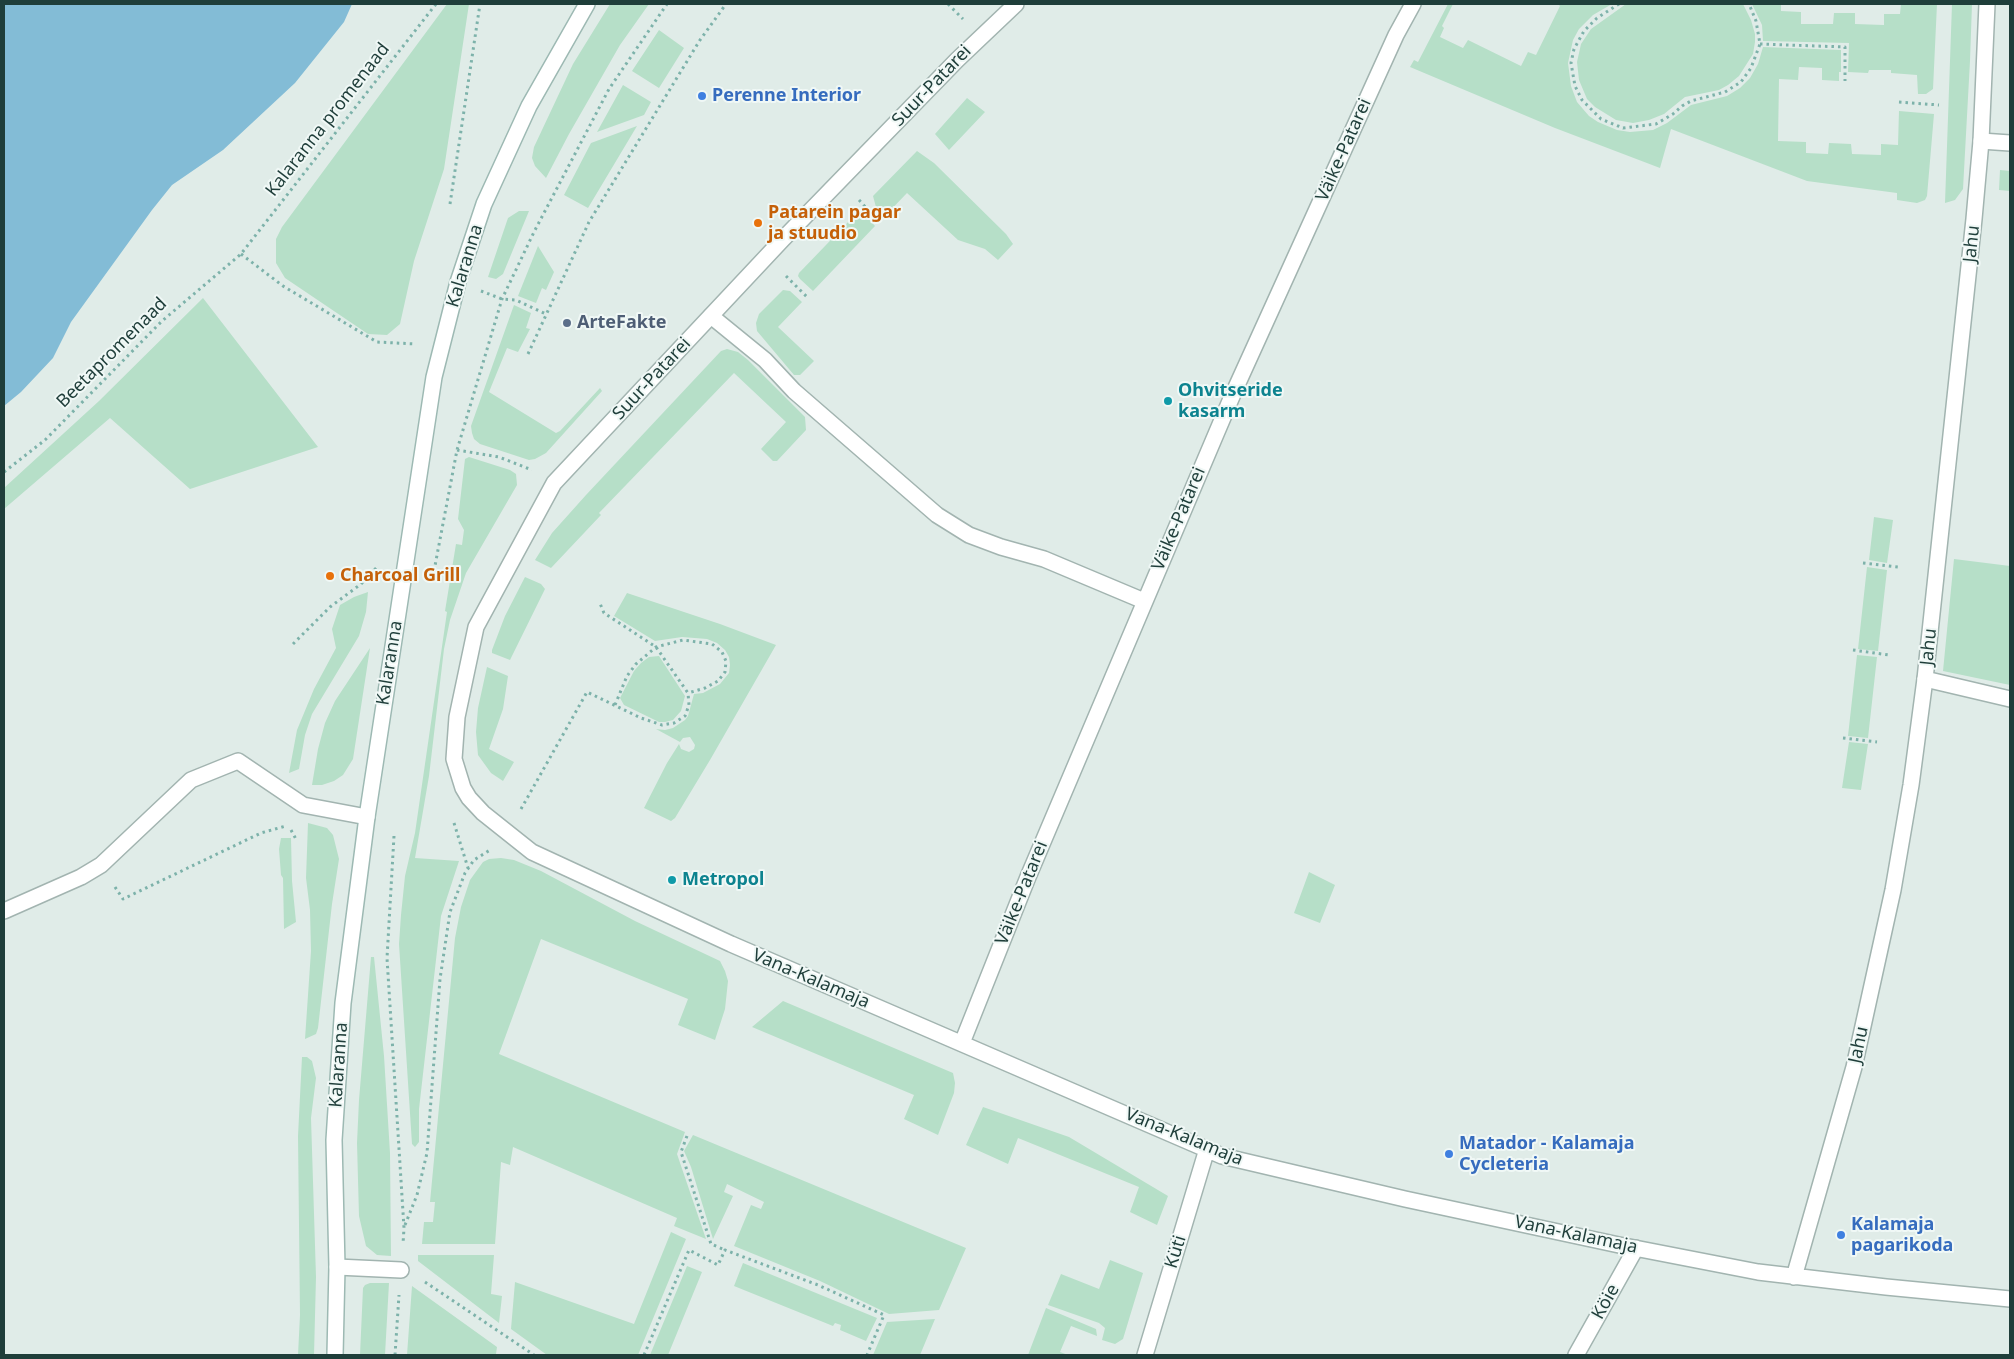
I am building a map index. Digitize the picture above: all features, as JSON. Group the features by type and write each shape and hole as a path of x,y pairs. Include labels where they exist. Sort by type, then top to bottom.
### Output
{"street":[{"name":"Kalaranna","path":"336,1355 335,1130 343,1003 367,817 434,377 458,282 484,204 529,106 587,4"},
{"name":"Suur-Patarei","path":"503,830 483,813 462,788 454,759 457,716 476,627 554,483 782,240 957,60 1016,4"},
{"name":"Väike-Patarei","path":"962,1043 1028,877 1232,394 1396,35 1413,4"},
{"name":"Jahu","path":"1794,1277 1854,1068 1874,980 1901,842 1925,679 1956,395 1981,141 1986,4"},
{"path":"1981,141 2010,143"},
{"path":"711,316 765,360 794,391 937,515 969,535 1044,559 1144,602"},
{"path":"1925,679 2010,698"},
{"path":"4,911 81,877 101,865 191,780 238,761 303,805 367,817"},
{"name":"Vana-Kalamaja","path":"503,830 532,852 731,944 1232,1159 1636,1248 1794,1277 2010,1299"},
{"name":"Küti","path":"1145,1355 1207,1149"},
{"name":"Köie","path":"1576,1355 1636,1248"},
{"path":"337,1267 401,1270"}],"path":[{"name":"Kalaranna promenaad","path":"241,254 436,4"},
{"path":"450,204 480,4"},
{"path":"528,354 589,222 700,40 726,4"},
{"path":"1619,4 1596,18 1584,31 1574,49 1571,63 1575,86 1582,100 1601,119 1623,128 1656,124 1686,104 1725,92 1736,86 1751,68 1760,44 1756,20 1749,4"},
{"path":"1760,44 1845,47 1845,81"},
{"path":"1899,102 1939,105"},
{"path":"859,200 880,222"},
{"path":"241,254 283,286 377,342 416,344"},
{"name":"Beetapromenaad","path":"4,472 45,440 162,321 241,254"},
{"path":"786,276 807,297"},
{"path":"516,300 546,314"},
{"path":"457,450 499,457 538,472 554,483"},
{"path":"1863,563 1898,567"},
{"path":"293,644 330,607 360,584 377,566"},
{"path":"503,830 587,692 641,718 662,725 674,723 684,716 689,705 688,693 656,647 604,613 599,601"},
{"path":"615,705 627,676 636,664 656,647 683,640 712,644 722,652 726,662 725,672 718,681 705,688 688,693"},
{"path":"1853,650 1889,655"},
{"path":"1843,738 1877,742"},
{"path":"454,823 468,868"},
{"path":"101,865 123,899 261,833 289,825 297,840"},
{"path":"404,1228 417,1195 427,1153 440,979 450,912 459,886 474,860 493,848 532,852"},
{"path":"687,1136 681,1152 711,1244 818,1285 884,1315 867,1355"},
{"path":"644,1355 689,1250 718,1265 725,1250"},
{"path":"401,1270 431,1286 534,1355"}],"green space":[{"path":"447,4 469,4 444,169 414,261 400,324 387,335 368,334 285,278 276,263 276,239 282,227"},
{"path":"610,4 649,4 620,45 546,178 535,166 532,158 534,147 573,64"},
{"path":"1448,4 1453,4 1442,26 1444,28 1440,37 1463,48 1468,40 1521,66 1528,52 1536,55 1560,6 1558,4 1612,4 1593,15 1579,29 1573,40 1568,63 1571,86 1577,102 1589,116 1617,130 1630,132 1653,130 1667,123 1691,105 1727,96 1740,88 1750,78 1758,64 1763,47 1841,50 1839,81 1822,80 1822,68 1799,67 1798,80 1779,79 1778,141 1806,142 1806,153 1828,154 1829,143 1851,144 1852,154 1881,155 1881,144 1898,145 1899,111 1934,114 1927,196 1925,200 1917,203 1897,200 1897,193 1807,181 1671,129 1660,168 1555,128 1410,67 1414,60 1418,62"},
{"path":"1626,4 1743,4 1755,34 1753,54 1739,76 1719,90 1685,97 1664,114 1649,120 1633,123 1616,120 1595,107 1587,99 1579,80 1577,62 1581,44 1591,29"},
{"path":"1752,4 1781,4 1781,11 1801,12 1801,24 1833,24 1834,13 1855,13 1855,24 1884,25 1884,14 1900,14 1901,4 1937,4 1933,89 1926,94 1918,94 1917,75 1891,73 1891,70 1869,70 1868,73 1848,72 1849,43 1763,41 1762,25"},
{"path":"1952,4 1972,4 1963,189 1955,200 1945,203"},
{"path":"659,30 684,48 659,88 632,71"},
{"path":"623,85 651,102 644,115 597,132"},
{"path":"967,98 985,112 949,150 935,134"},
{"path":"637,126 588,208 564,195 591,143"},
{"path":"917,151 934,163 1006,234 1013,244 998,260 985,249 958,240 907,193 883,218 877,211 873,196"},
{"path":"2000,170 2010,171 2010,191 1999,190"},
{"path":"519,211 529,211 503,274 496,279 488,277 508,218"},
{"path":"858,214 865,215 875,226 813,291 800,279 799,273"},
{"path":"538,246 554,272 546,290 542,288 536,303 518,296"},
{"path":"783,290 790,291 802,302 778,327 814,361 800,375 794,375 757,331 756,323 759,314"},
{"path":"203,298 318,447 190,489 110,418 4,509 4,488 99,401"},
{"path":"514,305 531,313 526,328 530,329 518,352 507,348 489,392 556,433 600,388 602,391 546,453 529,460 480,444 474,439 471,426"},
{"path":"727,349 738,352 748,360 805,417 806,430 777,461 773,461 761,449 786,422 734,373 599,513 601,515 551,568 535,560 552,533 586,495 721,351"},
{"path":"469,457 510,470 516,474 517,485 466,573 450,620 444,649 429,776 415,858 459,861 441,916 419,1109 419,1142 415,1147 412,1144 399,944 401,915 405,876 415,833 456,544 462,545 464,530 458,519 465,459"},
{"path":"1874,517 1893,520 1887,563 1869,560"},
{"path":"1954,559 2010,566 2010,685 1943,671"},
{"path":"1867,567 1887,570 1878,651 1858,649"},
{"path":"525,577 541,584 545,589 510,660 492,653 492,650 505,616"},
{"path":"368,592 366,612 359,636 312,714 305,735 299,769 289,773 297,730 314,689 336,648 332,629 340,605"},
{"path":"627,593 776,645 710,760 675,818 671,821 644,808 679,744 681,749 689,752 694,749 695,745 690,737 683,738 680,742 656,729 665,730 673,728 685,720 688,716 694,694 703,693 720,684 729,673 729,657 725,650 717,643 707,639 682,637 655,641 614,616"},
{"path":"370,648 353,759 343,775 334,781 322,785 312,785 318,749 325,723 335,701"},
{"path":"1857,655 1877,657 1868,738 1848,736"},
{"path":"659,656 685,696 681,711 673,720 665,722 659,722 624,705 620,698 634,671 641,663 649,657"},
{"path":"487,667 508,676 503,709 489,749 514,762 503,781 491,773 478,755 476,732 478,708"},
{"path":"1849,742 1868,744 1861,790 1842,788"},
{"path":"308,823 327,828 333,835 339,859 318,1028 316,1034 305,1039 311,951 310,910 306,878"},
{"path":"281,838 291,838 292,881 296,922 284,929 283,878 281,875 279,849"},
{"path":"489,859 514,860 541,871 635,921 720,961 728,981 725,1009 715,1040 678,1025 688,999 541,939 499,1054 685,1132 677,1154 706,1239 674,1226 677,1218 513,1147 510,1165 501,1162 495,1244 422,1244 424,1222 433,1222 435,1202 430,1202 455,938 461,907 470,880 483,862"},
{"path":"1309,872 1335,885 1320,923 1294,913"},
{"path":"371,957 374,957 384,1056 390,1153 391,1256 377,1255 366,1246 359,1216 357,1143"},
{"path":"783,1001 953,1073 954,1093 938,1135 904,1119 914,1095 752,1027"},
{"path":"302,1057 307,1057 312,1061 316,1078 311,1118 316,1277 314,1355 298,1355 300,1315 298,1136"},
{"path":"983,1107 1069,1137 1168,1196 1157,1225 1130,1212 1139,1187 1018,1138 1008,1164 966,1145"},
{"path":"693,1135 966,1248 939,1310 889,1314 820,1281 734,1246 751,1205 761,1209 764,1202 727,1184 724,1192 733,1196 713,1239 691,1167 684,1151"},
{"path":"671,1232 686,1239 638,1355 547,1355 511,1329 515,1282 634,1324"},
{"path":"418,1255 494,1255 491,1294 502,1296 499,1323 418,1261"},
{"path":"1110,1260 1143,1273 1123,1339 1115,1344 1102,1340 1105,1328 1099,1323 1048,1305 1061,1274 1099,1289"},
{"path":"743,1263 877,1318 866,1341 840,1330 841,1325 835,1323 833,1326 734,1286"},
{"path":"687,1266 702,1272 668,1355 650,1355"},
{"path":"370,1283 389,1283 385,1355 360,1355 363,1288"},
{"path":"412,1286 497,1347 496,1354 407,1355"},
{"path":"1046,1308 1096,1329 1097,1336 1071,1326 1060,1352 1068,1355 1028,1355"},
{"path":"935,1319 920,1355 873,1355 887,1322"}],"water":[{"path":"4,4 352,4 344,22 295,83 223,150 172,185 71,322 53,358 21,392 4,406"}],"place":[{"name":"Perenne Interior","path":"702,96"},
{"name":"Patarein pagar ja stuudio","path":"758,223"},
{"name":"ArteFakte","path":"567,323"},
{"name":"Ohvitseride kasarm","path":"1168,401"},
{"name":"Charcoal Grill","path":"330,576"},
{"name":"Metropol","path":"672,880"},
{"name":"Matador - Kalamaja Cycleteria","path":"1449,1154"},
{"name":"Kalamaja pagarikoda","path":"1841,1235"}]}
